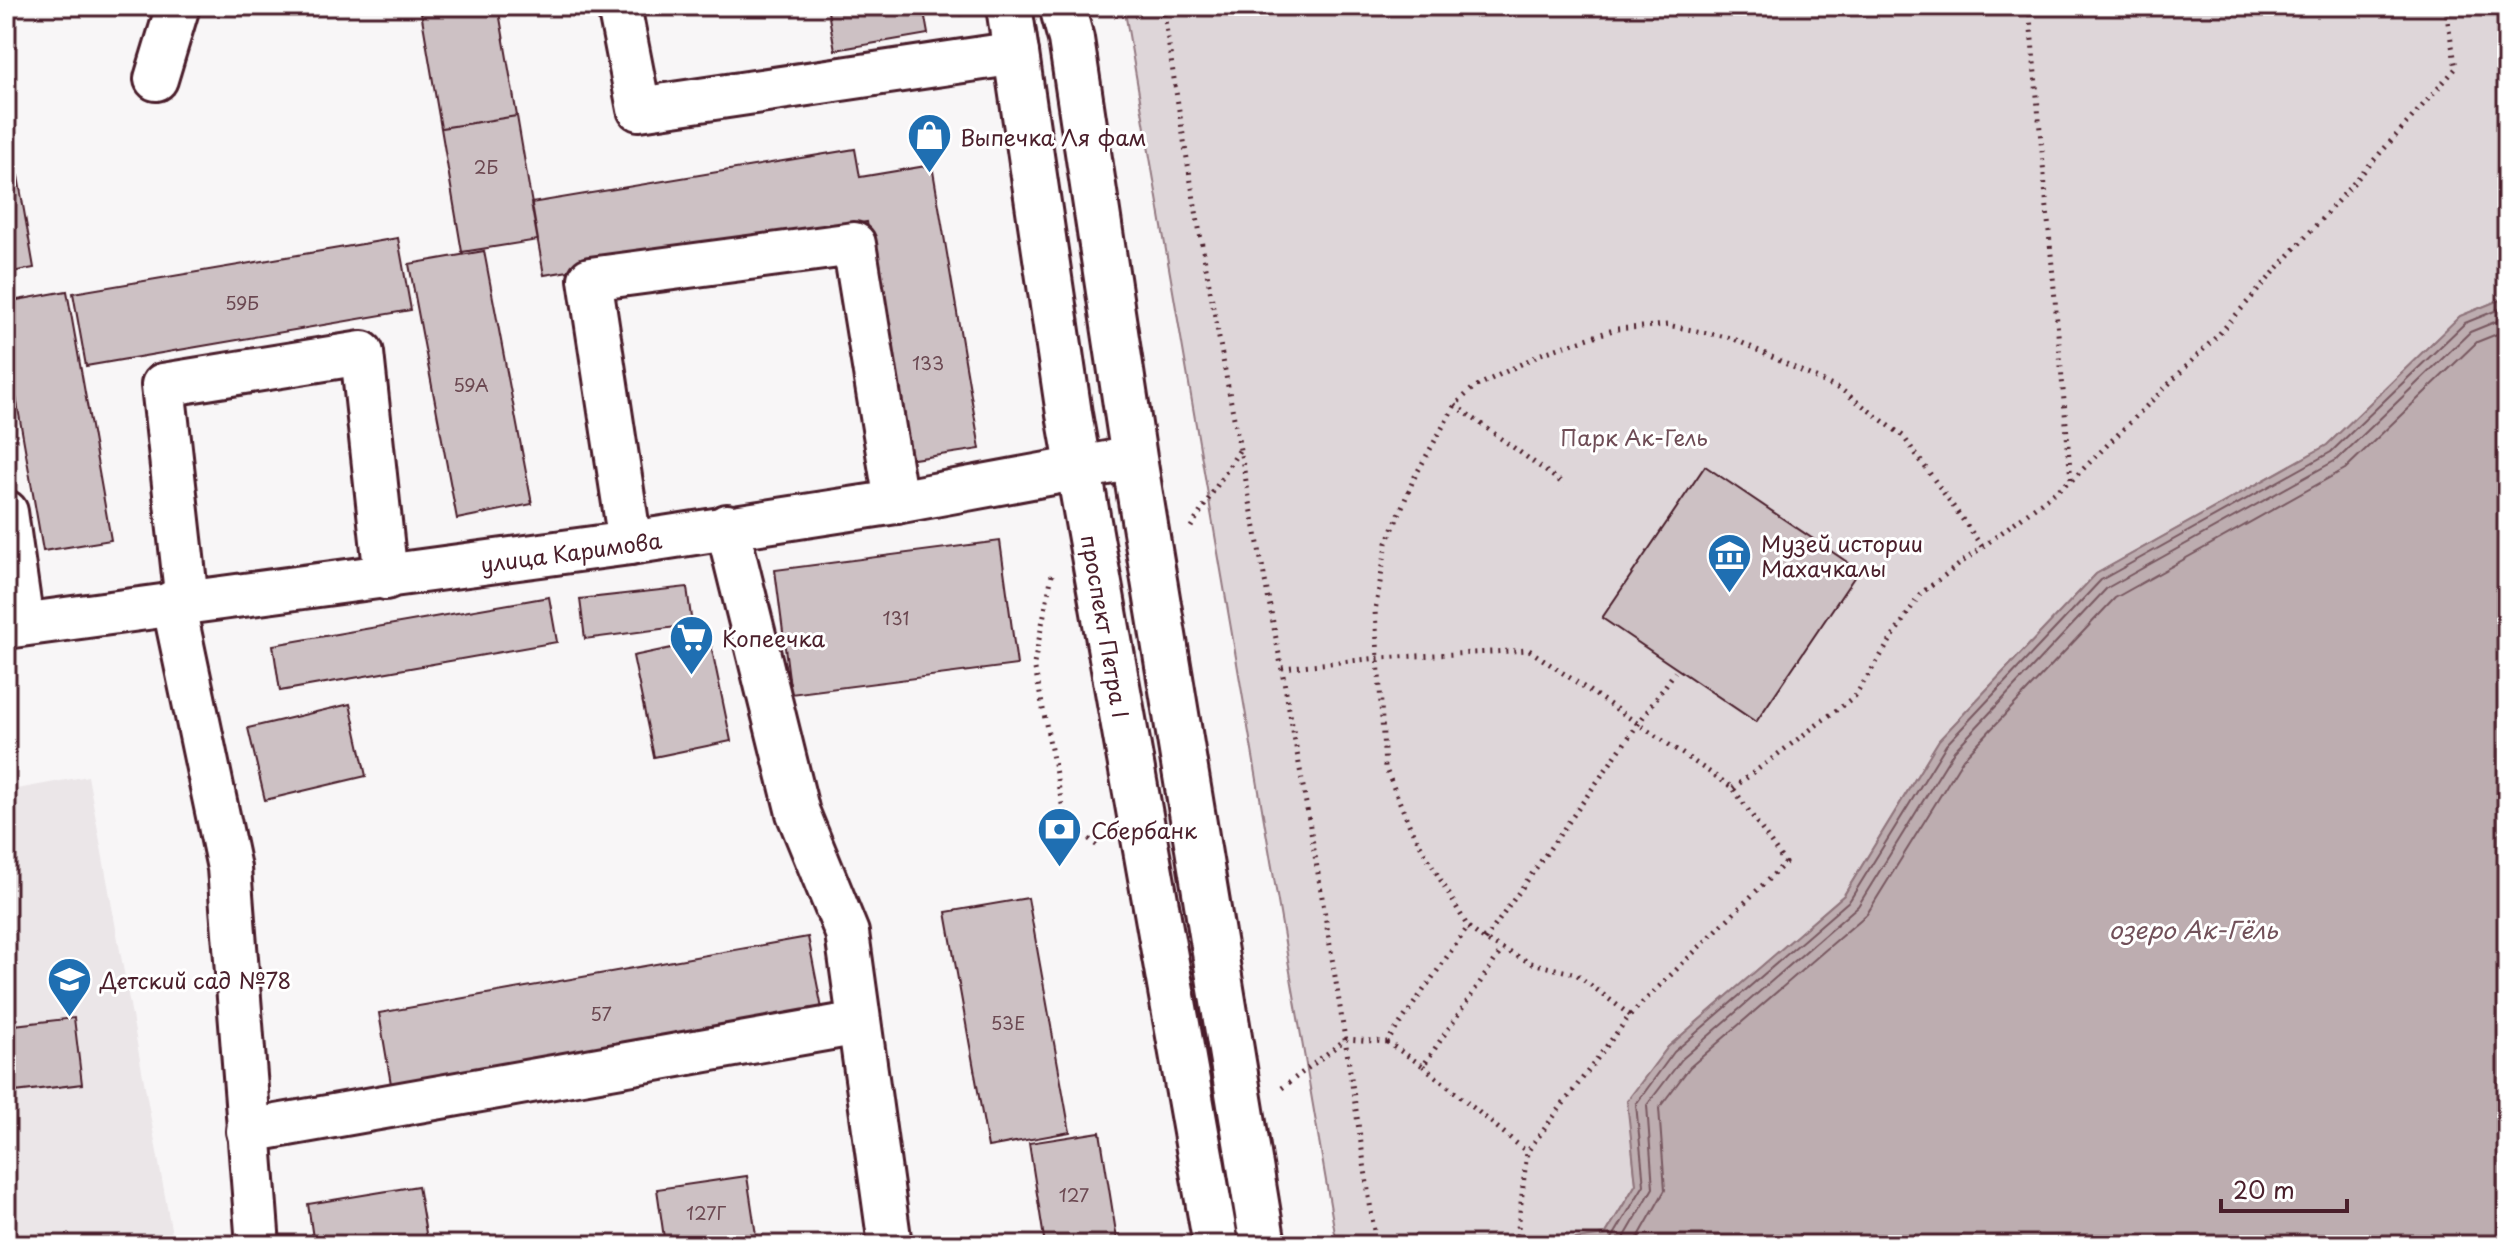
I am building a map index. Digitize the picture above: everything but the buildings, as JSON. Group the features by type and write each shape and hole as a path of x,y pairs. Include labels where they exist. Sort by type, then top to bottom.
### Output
{"main road":[{"name":"проспект Петра I","path":"1009,6 1079,469 1216,1245"},
{"path":"1062,6 1071,39 1134,458 1263,1245"}],"street":[{"path":"156,79 178,6"},
{"path":"619,6 639,109 1017,53"},
{"path":"630,543 590,279 854,244 896,502"},
{"path":"258,1245 229,868 180,602 163,385 362,353 386,578"},
{"name":"улица Каримова","path":"14,625 386,578 630,543 896,502 1134,458"},
{"path":"6,512 14,625"},
{"path":"727,526 798,813 847,933 890,1245"},
{"path":"248,1131 859,1023"}],"path":[{"path":"960,6 969,61"},
{"path":"1163,6 1188,175 1282,668 1346,1039 1376,1245"},
{"path":"2029,6 2071,480"},
{"path":"1733,788 1855,696 1920,594 2071,480 2219,334 2456,68 2445,6"},
{"path":"1630,1015 1576,974 1531,963 1502,950 1468,927 1411,829 1385,767 1375,611 1387,543 1414,478 1455,405 1473,388 1541,354 1616,329 1667,325 1732,338 1843,391 1903,436 1983,548"},
{"path":"1455,405 1565,485"},
{"path":"1194,543 1191,527 1240,449"},
{"path":"1052,572 1034,664 1065,819 1108,854"},
{"path":"1282,668 1379,658 1529,650 1733,788 1785,863 1630,1015 1527,1152 1516,1245"},
{"path":"1485,940 1675,672"},
{"path":"1387,1042 1468,927"},
{"path":"1423,1066 1502,950"},
{"path":"1277,1074 1280,1090 1346,1039 1387,1042 1423,1066 1527,1152"}],"shaded area":[{"name":"Детский сад №78","path":"88,776 174,1245 6,1245 6,791"}],"green space":[{"name":"Парк Ак-Гель","path":"1124,6 2507,6 2507,297 2460,316 2327,445 2096,574 1939,740 1844,895 1668,1047 1628,1101 1636,1184 1605,1235 1576,1239 1569,1245 1337,1245"}],"water":[{"name":"озеро Ак-Гёль","path":"2507,297 2507,1245 1569,1245 1576,1239 1605,1235 1636,1184 1627,1101 1668,1047 1844,895 1939,740 2096,574 2327,445 2460,316"}],"place":[{"name":"Выпечка Ля фам","path":"929,175"},
{"name":"Музей истории Махачкалы","path":"1730,594"},
{"name":"Копеечка","path":"691,676"},
{"name":"Сбербанк","path":"1060,868"},
{"name":"Детский сад №78","path":"69,1018"}]}
